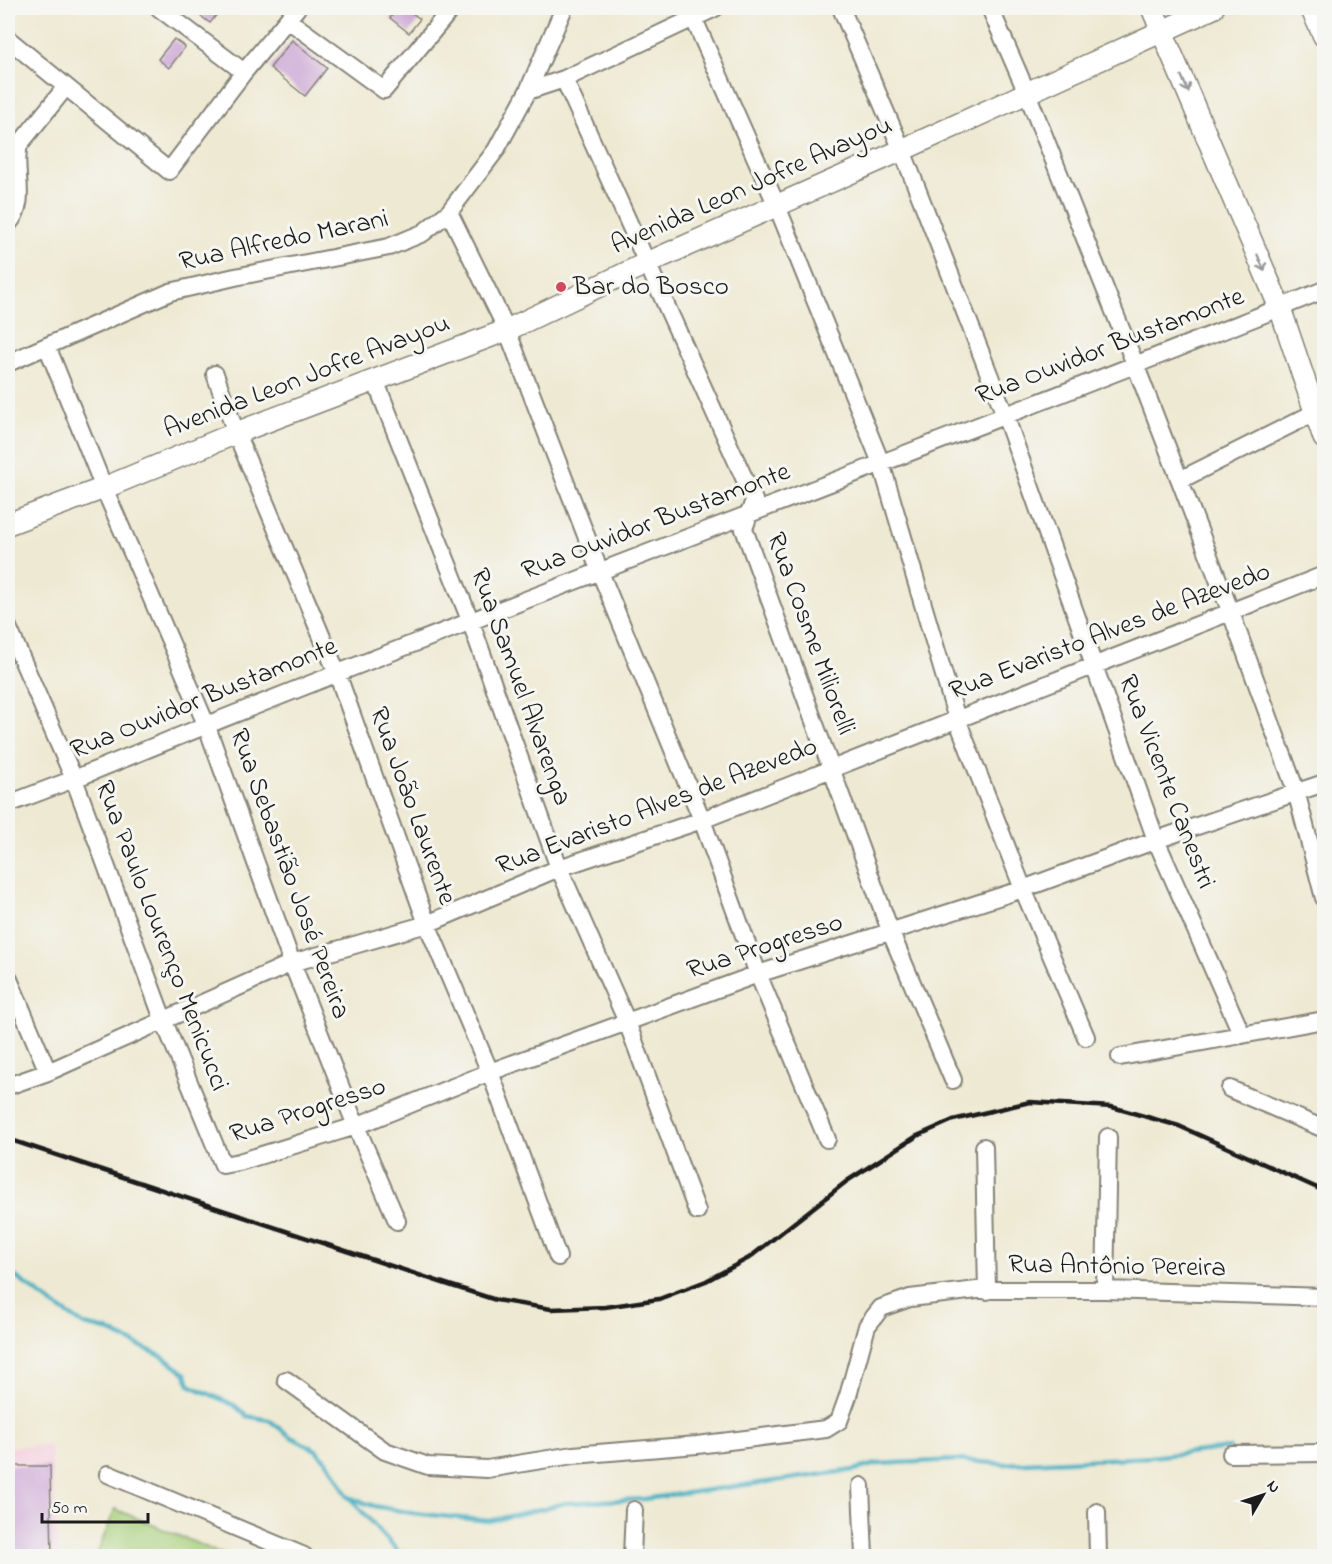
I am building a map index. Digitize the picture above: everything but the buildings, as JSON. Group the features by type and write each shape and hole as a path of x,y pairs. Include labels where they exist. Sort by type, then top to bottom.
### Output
{"street":[{"path":"159,8 244,72"},
{"path":"8,39 169,171 244,72 292,14 384,90 452,8"},
{"name":"Rua Alfredo Marani","path":"8,363 170,292 389,247 423,233 449,212 496,150 528,92 564,8"},
{"path":"528,92 564,79 692,13 715,8"},
{"name":"Rua Vicente Canestri","path":"841,8 902,150 1005,415 1156,840 1242,1035"},
{"path":"990,8 1027,93 1135,364 1231,613 1296,791 1324,898"},
{"path":"1152,8 1280,308 1319,410 1324,438"},
{"name":"Avenida Leon Jofre Avayou","path":"8,524 104,488 236,433 507,330 647,263 1213,8"},
{"path":"1311,8 1324,36"},
{"path":"692,13 777,206 881,463 957,719 1023,889 1086,1037"},
{"name":"Rua Cosme Miliorelli","path":"564,79 754,500 744,529 891,933 953,1080"},
{"path":"8,224 14,217 20,192 16,156 19,145 65,88"},
{"path":"449,212 507,330 600,572 702,820 758,974 827,1139"},
{"name":"Rua Ouvidor Bustamonte","path":"8,804 470,620 600,572 1324,290"},
{"name":"Rua Sebastião José Pereira","path":"47,346 104,488 206,724 292,963 356,1126 397,1221"},
{"name":"Rua João Laurente","path":"215,374 236,433 338,673 428,924 490,1072 558,1257"},
{"name":"Rua Samuel Alvarenga","path":"375,380 470,620 558,868 627,1022 697,1211"},
{"path":"1180,480 1319,410"},
{"name":"Rua Evaristo Alves de Azevedo","path":"8,1086 48,1072 292,963 428,924 558,868 702,820 1324,575"},
{"name":"Rua Paulo Lourenço Menicucci","path":"8,627 74,779 163,1019 223,1165"},
{"name":"Rua Progresso","path":"223,1165 356,1126 490,1072 758,974 1023,889 1156,840 1324,783"},
{"path":"8,977 48,1072"},
{"path":"1120,1058 1324,1020"},
{"path":"1230,1089 1324,1129"},
{"path":"1105,1290 1107,1137"},
{"path":"984,1147 987,1291"},
{"name":"Rua Antônio Pereira","path":"286,1380 385,1451 428,1466 487,1469 573,1455 697,1445 826,1429 839,1420 867,1326 881,1308 910,1298 987,1291 1105,1290 1324,1297"},
{"path":"1231,1454 1324,1453"},
{"path":"108,1474 304,1557"},
{"path":"861,1486 864,1557"},
{"path":"632,1557 634,1510"},
{"path":"1096,1512 1098,1557"}],"shaded area":[{"path":"50,1445 59,1556 8,1556 8,1447"}],"green space":[{"path":"115,1509 227,1556 96,1556"}],"waterway":[{"path":"8,1271 84,1325 107,1330 163,1357 186,1374 189,1385 234,1405 247,1416 269,1420 291,1437 316,1450 332,1468 348,1497 374,1506 413,1513 489,1521 566,1503 644,1499 854,1470 877,1464 957,1460 1004,1464 1150,1457 1230,1448"},
{"path":"350,1498 402,1556"}],"railway":[{"path":"8,1139 496,1300 551,1309 605,1307 659,1299 706,1281 749,1258 847,1181 917,1136 953,1120 1030,1102 1112,1107 1179,1126 1324,1191"}],"place":[{"name":"Bar do Bosco","path":"561,287"}]}
